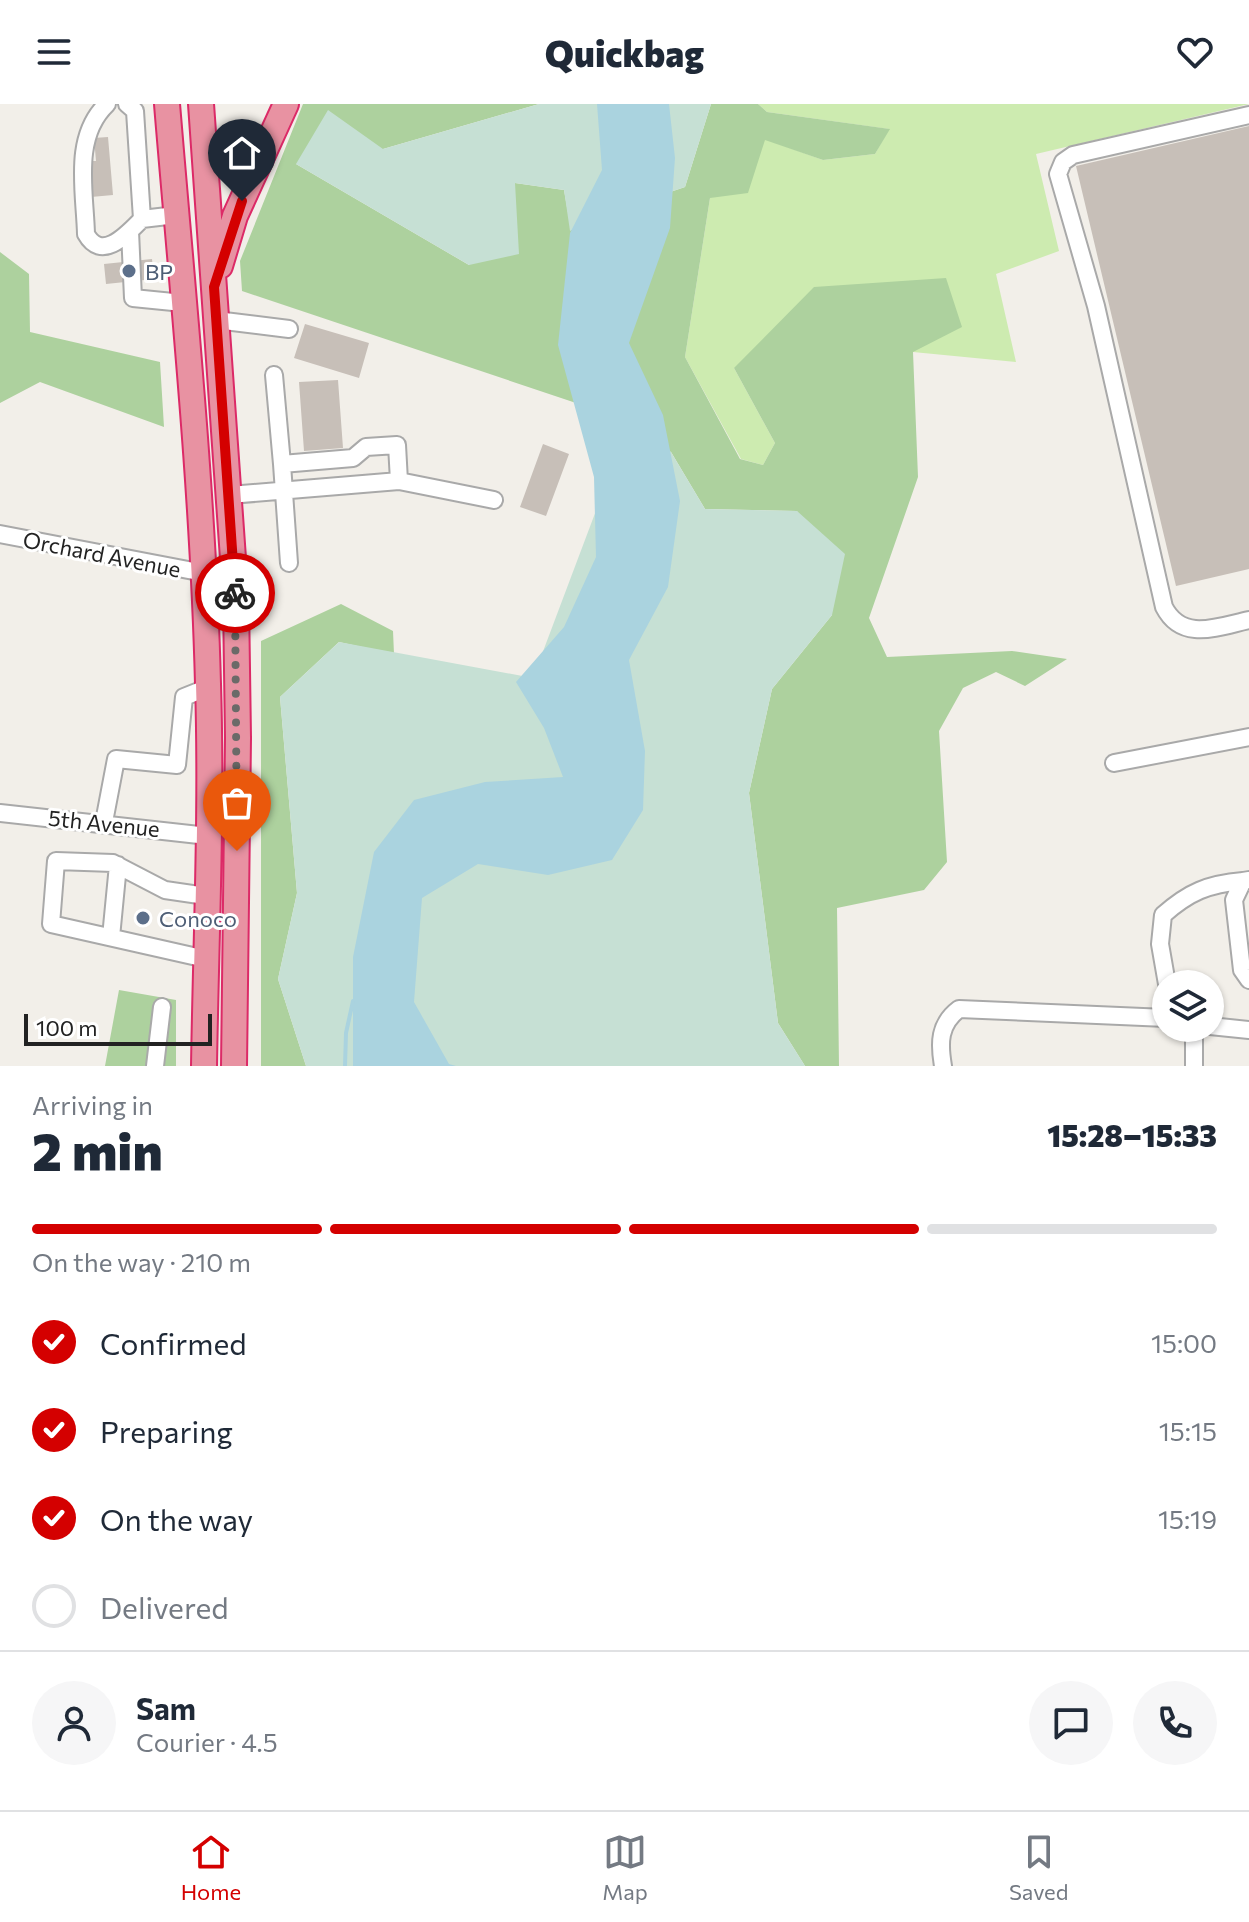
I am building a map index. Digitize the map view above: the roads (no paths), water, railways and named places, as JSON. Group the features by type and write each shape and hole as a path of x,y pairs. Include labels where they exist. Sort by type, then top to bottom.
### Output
{"highway":[{"path":"167,104 204,573 209,687 204,1066"},
{"path":"201,104 230,495 238,692 234,1066"},
{"path":"214,287 235,216 286,104"}],"street":[{"path":"107,104 93,124 82,159 86,234 91,243 102,247 119,242 142,219 176,215"},
{"path":"127,104 135,111 142,219"},
{"path":"1249,115 1073,155 1063,162 1058,174 1096,306 1164,607 1171,620 1182,629 1211,629 1249,620"},
{"path":"130,231 133,298 183,303"},
{"path":"216,320 289,329"},
{"path":"274,375 289,563"},
{"path":"282,464 353,458 366,447 397,445 399,481"},
{"path":"230,495 399,481 494,500"},
{"name":"Orchard Avenue","path":"0,534 204,573"},
{"path":"104,822 116,759 177,765 184,697 209,687"},
{"path":"1114,763 1249,737"},
{"path":"178,751 209,753"},
{"name":"5th Avenue","path":"0,813 104,822 208,836"},
{"path":"206,896 165,890 118,865 56,861 51,924 206,959"},
{"path":"111,937 118,865"},
{"path":"1246,880 1234,900 1242,970 1249,980"},
{"path":"1165,970 1160,944 1163,915 1188,893 1212,884 1246,880"},
{"path":"155,1066 162,1007"},
{"path":"943,1066 941,1036 945,1019 959,1009 1152,1017"},
{"path":"1224,1027 1249,1030"},
{"path":"1194,1042 1194,1066"}],"water":[{"path":"597,104 669,104 675,158 670,228 629,343 663,415 680,501 668,587 629,660 645,751 643,810 612,860 548,875 478,864 422,898 414,1002 449,1064 456,1066 353,1066 353,957 374,852 414,800 485,782 563,777 544,728 516,682 564,627 596,557 594,477 558,345 570,233 602,170"}],"waterway":[{"path":"345,1066 346,1033 353,1001"}],"place":[{"name":"BP","path":"129,271"},
{"name":"Conoco","path":"143,918"}]}
